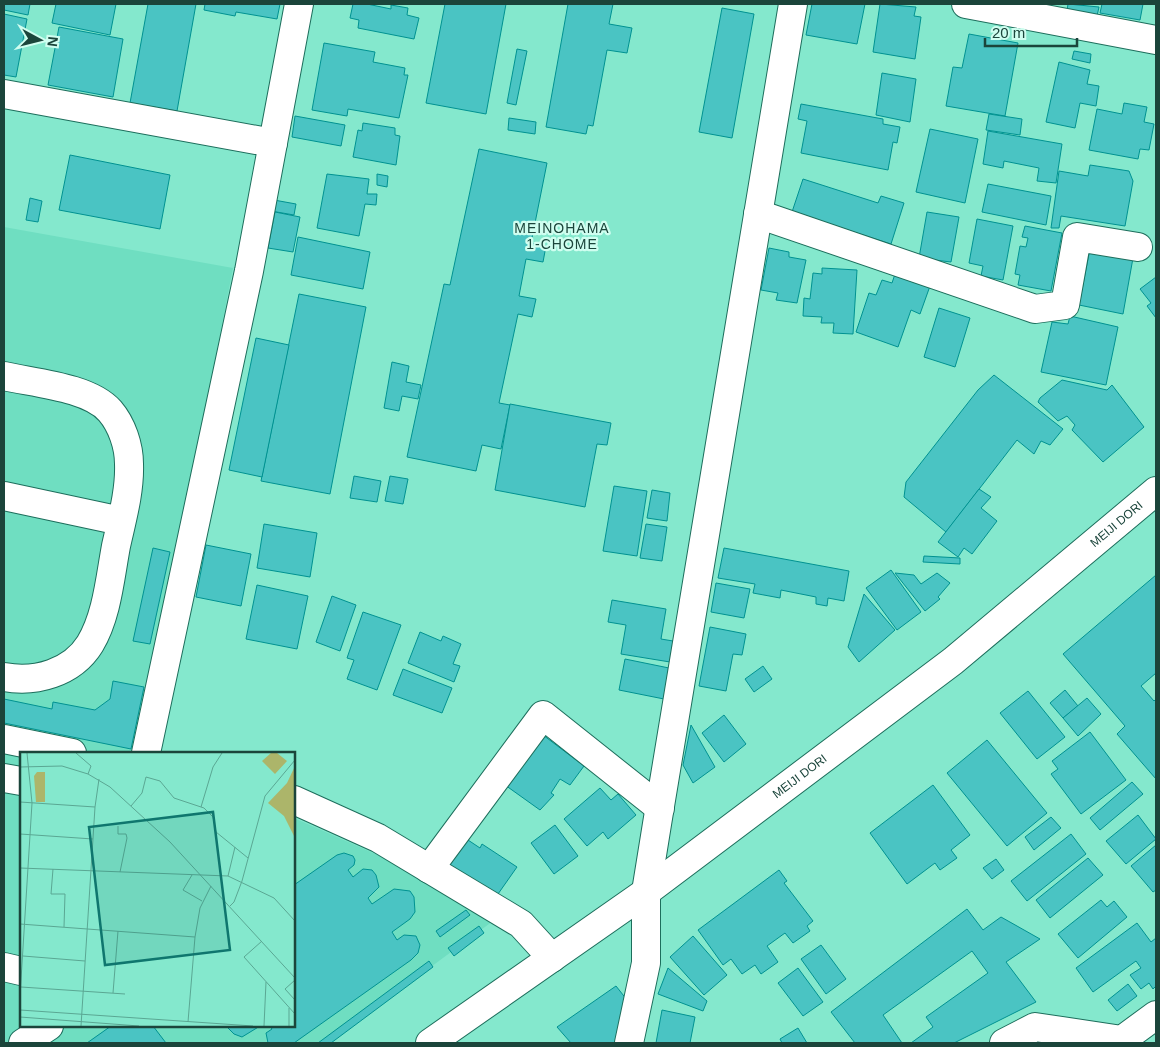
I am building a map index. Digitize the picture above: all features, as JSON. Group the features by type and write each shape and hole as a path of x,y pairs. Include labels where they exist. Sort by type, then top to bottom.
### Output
{"street":[{"path":"146,752 249,271 300,4"},
{"path":"629,1043 646,963 646,892 793,4"},
{"path":"966,4 1060,13 1156,40"},
{"path":"4,94 274,143"},
{"path":"758,214 1035,309 1065,305 1077,237 1138,247"},
{"path":"4,376 87,395 110,411 125,437 129,463 128,487 102,619 90,645 70,664 46,677 16,680 4,677"},
{"name":"MEIJI DORI","path":"430,1043 646,892 953,661 1156,491"},
{"path":"4,496 121,521"},
{"path":"429,869 542,716 660,808"},
{"path":"4,739 67,752"},
{"path":"4,778 20,781"},
{"path":"295,800 378,838 521,924 552,958"},
{"path":"4,967 20,971"},
{"path":"1004,1043 1035,1027 1122,1040 1156,1015"},
{"path":"23,1043 47,1027"}],"shaded area":[{"path":"4,227 233,268 139,752 20,752 20,1027 295,1027 295,818 398,864 493,921 328,1043 4,1043"}],"building":[{"path":"4,4 30,4 28,15 4,10"},
{"path":"56,4 116,4 110,35 52,23"},
{"path":"148,4 196,4 177,111 130,103"},
{"path":"205,4 280,4 277,19 236,12 235,16 204,10"},
{"path":"353,4 367,4 391,9 391,5 408,8 407,15 419,18 414,39 358,28 359,20 350,18"},
{"path":"445,4 506,4 486,114 426,103"},
{"path":"568,4 613,4 609,24 632,28 627,53 607,50 593,126 588,125 586,134 546,127"},
{"path":"812,4 865,4 857,44 806,35"},
{"path":"880,4 916,7 914,16 921,17 915,59 873,52"},
{"path":"1068,4 1099,7 1097,16 1066,17"},
{"path":"1102,4 1143,4 1140,20 1100,13"},
{"path":"722,8 754,14 732,138 699,132"},
{"path":"4,14 27,19 16,77 4,75"},
{"path":"59,27 123,39 113,97 48,85"},
{"path":"969,34 1018,43 1005,116 946,106 953,67 962,68"},
{"path":"324,43 375,52 373,62 405,68 404,75 408,75 399,118 348,109 347,116 312,110"},
{"path":"517,49 527,51 516,105 507,103"},
{"path":"1074,51 1091,54 1090,63 1072,59"},
{"path":"1059,62 1090,70 1087,84 1099,86 1096,106 1080,103 1075,128 1046,122"},
{"path":"882,73 916,79 910,122 876,115"},
{"path":"1124,103 1147,107 1144,122 1154,124 1149,150 1140,149 1138,159 1089,150 1097,109 1122,114"},
{"path":"801,104 883,119 883,124 900,127 897,143 893,142 888,170 801,153 807,121 798,119"},
{"path":"989,114 1022,119 1020,135 986,130"},
{"path":"295,116 345,125 341,146 292,137"},
{"path":"509,118 536,122 535,134 508,130"},
{"path":"363,123 395,128 395,135 400,136 396,165 353,157 358,130 362,131"},
{"path":"930,129 978,139 965,203 916,192"},
{"path":"988,131 1062,144 1056,183 1037,181 1039,168 1004,161 1003,168 983,164"},
{"path":"479,149 547,163 531,243 546,246 543,262 526,259 519,296 536,299 532,317 518,314 499,403 510,405 501,449 482,445 476,471 407,457 444,284 450,285"},
{"path":"70,155 170,175 160,229 59,210"},
{"path":"1090,165 1129,171 1133,181 1125,226 1061,216 1059,228 1051,228 1059,171 1088,176"},
{"path":"327,174 369,179 367,194 377,194 376,205 365,204 359,236 317,228"},
{"path":"377,174 388,176 387,187 377,185"},
{"path":"803,179 878,203 881,196 904,203 891,244 792,212"},
{"path":"988,184 1051,196 1046,225 982,212"},
{"path":"30,198 42,201 38,222 26,220"},
{"path":"274,200 296,204 294,215 271,211"},
{"path":"275,212 300,217 293,252 268,248"},
{"path":"927,212 959,217 951,262 919,258"},
{"path":"977,219 1013,226 1003,280 981,276 983,266 969,263"},
{"path":"1025,226 1062,233 1051,291 1018,285 1020,275 1015,274 1020,246 1026,247 1028,238 1022,237"},
{"path":"298,237 370,252 363,289 291,275"},
{"path":"769,248 789,252 789,257 806,260 797,303 776,300 778,293 761,290"},
{"path":"1090,249 1133,258 1123,314 1079,305"},
{"path":"822,268 857,270 853,334 833,333 834,323 821,323 822,317 803,316 804,298 810,299 813,273 822,274"},
{"path":"895,274 930,286 920,314 911,310 898,347 856,332 869,293 876,295 882,280 892,283"},
{"path":"1156,277 1156,318 1147,306 1151,303 1140,289"},
{"path":"299,294 366,307 330,494 261,481"},
{"path":"939,308 970,318 955,367 924,357"},
{"path":"1070,316 1118,327 1106,385 1041,372 1052,322 1068,324"},
{"path":"256,338 289,345 262,477 229,470"},
{"path":"392,362 409,366 406,382 421,385 418,399 402,396 399,411 384,408"},
{"path":"994,375 1063,429 1050,445 1041,441 1034,454 1017,440 946,532 904,497 906,482 978,390"},
{"path":"1062,380 1107,390 1112,385 1144,427 1103,462 1072,430 1075,425 1067,416 1058,421 1038,402 1040,398"},
{"path":"510,404 611,423 607,445 597,444 585,507 495,490"},
{"path":"354,476 381,481 377,502 350,498"},
{"path":"390,476 408,479 403,504 385,501"},
{"path":"614,486 647,491 637,556 603,551"},
{"path":"979,489 991,497 981,508 997,521 972,554 964,548 958,557 938,542"},
{"path":"652,490 670,493 667,521 647,518"},
{"path":"264,524 317,533 310,577 257,568"},
{"path":"646,524 667,527 662,561 640,558"},
{"path":"206,545 251,554 241,606 196,597"},
{"path":"153,548 170,552 150,644 133,641"},
{"path":"724,548 849,571 844,601 828,598 827,606 816,604 816,597 781,590 780,598 753,593 755,584 718,578"},
{"path":"924,556 960,558 960,564 923,562"},
{"path":"891,570 921,612 897,630 866,588"},
{"path":"895,573 914,575 921,584 937,573 950,583 938,597 940,599 925,611"},
{"path":"1156,575 1156,673 1141,686 1154,701 1156,699 1156,779 1117,734 1125,726 1063,654"},
{"path":"716,583 750,589 744,618 711,612"},
{"path":"257,585 308,596 297,649 246,639"},
{"path":"864,594 895,630 859,662 848,647"},
{"path":"332,596 356,605 340,651 316,642"},
{"path":"612,600 666,609 661,639 673,641 670,662 621,654 626,625 608,622"},
{"path":"363,612 401,625 377,690 347,679 354,660 347,658"},
{"path":"710,627 746,634 742,655 733,654 726,691 699,686"},
{"path":"420,632 441,641 443,636 461,644 453,664 460,666 454,682 408,663"},
{"path":"625,659 669,668 664,699 619,690"},
{"path":"763,666 772,679 754,692 745,679"},
{"path":"403,669 452,688 442,713 393,695"},
{"path":"113,681 144,687 131,749 4,723 4,699 52,709 53,702 95,710 110,699"},
{"path":"1065,690 1078,706 1063,718 1050,703"},
{"path":"1028,691 1065,737 1037,759 1000,713"},
{"path":"1087,698 1101,714 1078,736 1063,718"},
{"path":"724,715 746,744 724,762 702,733"},
{"path":"691,725 715,767 693,783 683,765"},
{"path":"1090,732 1126,780 1081,814 1051,774 1058,769 1052,761"},
{"path":"543,735 584,766 570,785 560,779 551,793 554,795 540,810 505,785"},
{"path":"987,740 1047,813 1007,846 947,773"},
{"path":"1132,782 1143,794 1100,830 1090,818"},
{"path":"933,785 970,835 951,850 957,858 940,870 935,863 907,884 870,833"},
{"path":"600,788 611,800 618,794 636,815 608,839 603,832 587,846 564,819"},
{"path":"1138,815 1156,839 1126,864 1106,841"},
{"path":"1051,817 1061,828 1034,850 1025,837"},
{"path":"555,825 578,856 554,874 531,843"},
{"path":"1071,834 1086,854 1027,901 1011,881"},
{"path":"465,838 480,848 482,844 517,867 498,894 485,886 482,891 446,867"},
{"path":"1156,845 1156,890 1153,892 1131,866"},
{"path":"344,853 353,856 355,860 354,865 348,870 353,877 363,869 372,870 376,875 379,887 368,898 372,904 394,889 410,891 414,897 415,912 410,919 392,932 397,940 404,935 416,936 420,945 418,953 411,960 294,1043 268,1043 266,1033 272,1029 271,1027 295,1027 295,884 337,855"},
{"path":"1088,858 1103,875 1050,918 1036,900"},
{"path":"996,859 1004,870 992,879 983,868"},
{"path":"779,870 787,881 784,883 813,921 807,926 810,931 793,943 785,933 767,946 778,962 761,974 755,965 742,974 731,959 723,965 698,930"},
{"path":"1101,900 1107,907 1114,901 1127,917 1078,958 1058,934"},
{"path":"967,909 983,930 1001,917 1040,939 1006,962 1036,1002 954,1043 911,1043 933,1027 926,1017 988,973 972,951 883,1015 902,1043 855,1043 831,1012"},
{"path":"466,910 470,915 440,937 436,931"},
{"path":"1137,923 1151,942 1156,938 1156,986 1153,989 1149,983 1141,989 1130,975 1141,968 1136,961 1093,992 1076,968"},
{"path":"479,926 484,933 454,956 448,948"},
{"path":"693,936 727,975 704,995 670,957"},
{"path":"821,945 846,979 826,994 801,959"},
{"path":"429,961 433,967 331,1043 318,1043"},
{"path":"668,968 707,1001 703,1011 658,994"},
{"path":"798,968 823,1002 803,1016 778,983"},
{"path":"1128,984 1137,996 1117,1011 1108,1000"},
{"path":"616,986 631,1005 624,1043 571,1043 557,1027"},
{"path":"662,1010 695,1017 690,1043 656,1043"},
{"path":"110,1027 154,1027 166,1043 87,1043"},
{"path":"227,1027 258,1027 242,1037 234,1034"},
{"path":"798,1028 807,1043 782,1043 780,1039"}],"district":[{"name":"MEINOHAMA 1-CHOME","path":"562,236"}]}
